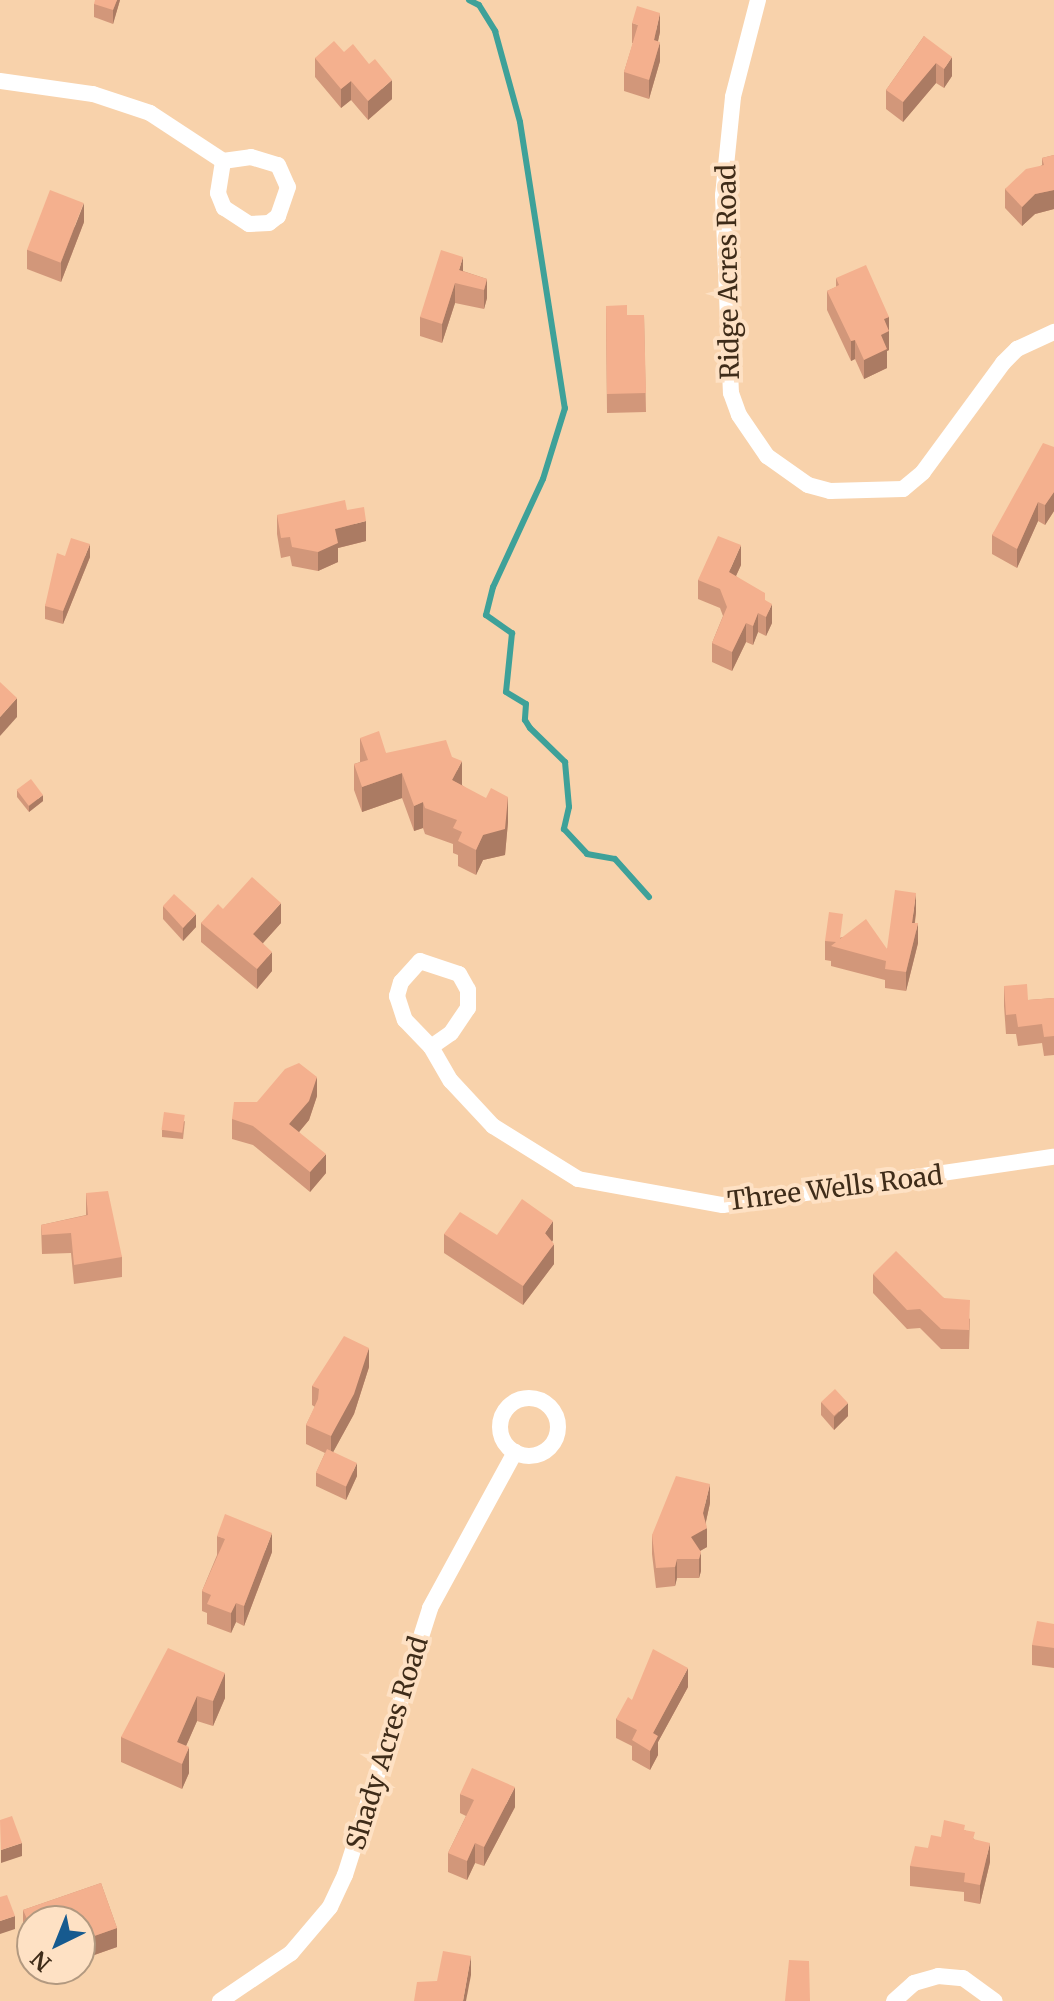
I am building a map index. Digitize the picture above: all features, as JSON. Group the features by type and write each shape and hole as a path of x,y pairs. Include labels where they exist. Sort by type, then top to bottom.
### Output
{"street":[{"name":"Ridge Acres Road","path":"758,0 733,97 723,195 731,393 739,415 767,456 808,485 830,491 903,489 923,472 1003,363 1017,349 1054,332"},
{"path":"0,81 93,94 150,113 223,161 251,157 278,165 288,187 278,216 269,223 249,224 224,208 218,193 223,161"},
{"name":"Three Wells Road","path":"431,1047 451,1033 468,1008 468,990 459,974 420,961 401,982 397,996 405,1020 431,1047 451,1081 493,1126 578,1179 723,1205 1054,1157"},
{"name":"Shady Acres Road","path":"220,2001 291,1953 330,1907 345,1875 430,1608 515,1452"},
{"path":"894,2001 914,1983 938,1976 963,1978 995,2001"}],"building":[{"path":"95,0 117,0 113,10 94,4"},
{"path":"637,6 660,13 654,40 660,42 649,80 624,72 638,25 632,23"},
{"path":"924,36 952,57 944,69 936,63 903,102 886,90"},
{"path":"334,41 344,52 353,44 369,64 375,59 392,80 368,101 351,81 341,89 315,58"},
{"path":"1054,155 1054,190 1035,194 1022,207 1005,189 1026,169 1044,165 1042,158"},
{"path":"50,190 84,203 61,263 27,250"},
{"path":"441,250 463,257 459,270 487,279 484,290 455,283 442,324 420,317"},
{"path":"866,265 889,317 884,319 889,331 881,335 887,349 864,360 855,340 851,341 827,291 839,285 836,278"},
{"path":"627,305 627,315 644,315 646,393 607,394 606,306"},
{"path":"1043,443 1054,447 1054,492 1045,505 1038,502 1017,549 992,535"},
{"path":"345,500 347,510 364,507 366,521 335,529 338,543 318,552 292,547 290,537 281,538 277,515"},
{"path":"718,536 741,545 729,572 765,593 765,600 772,604 766,617 758,613 753,626 746,623 732,652 712,643 727,607 720,589 698,580"},
{"path":"71,538 90,544 63,611 45,606 57,553 65,556"},
{"path":"0,682 17,698 0,717"},
{"path":"379,731 386,753 446,740 452,757 462,761 452,780 486,798 491,788 508,797 505,829 483,835 476,850 458,841 462,832 453,828 457,820 425,808 423,802 414,806 402,773 362,787 354,764 368,760 360,738"},
{"path":"31,779 43,795 29,806 17,790"},
{"path":"252,877 281,903 253,934 272,952 257,969 201,923 218,904 223,909"},
{"path":"895,890 916,893 912,923 918,923 906,972 885,969 886,961 831,946 836,942 825,941 829,912 843,914 840,939 866,919 887,949"},
{"path":"174,894 196,914 183,928 163,906"},
{"path":"1027,984 1028,1000 1054,998 1054,1036 1044,1037 1042,1024 1018,1027 1016,1014 1006,1015 1004,986"},
{"path":"299,1063 317,1077 309,1101 289,1124 326,1154 310,1172 253,1126 232,1119 234,1102 257,1102 285,1069"},
{"path":"164,1112 185,1115 182,1133 161,1130"},
{"path":"108,1191 122,1257 74,1265 71,1233 42,1235 41,1225 88,1215 86,1193"},
{"path":"522,1199 553,1221 545,1233 554,1244 523,1286 444,1234 460,1212 497,1235"},
{"path":"896,1251 944,1298 970,1300 969,1330 941,1329 920,1309 907,1310 873,1274"},
{"path":"344,1336 369,1348 354,1394 331,1436 306,1425 318,1399 319,1389 312,1386"},
{"path":"835,1389 848,1403 834,1416 821,1402"},
{"path":"327,1449 357,1463 346,1487 316,1473"},
{"path":"676,1476 710,1484 703,1513 707,1528 691,1537 701,1552 699,1559 677,1559 675,1567 656,1568 652,1535"},
{"path":"225,1514 272,1533 244,1606 236,1603 231,1613 207,1604 211,1595 202,1591 225,1539 217,1536"},
{"path":"1037,1621 1054,1624 1054,1648 1032,1645"},
{"path":"168,1648 225,1673 213,1701 197,1696 177,1742 189,1747 182,1764 121,1737"},
{"path":"653,1649 688,1668 653,1733 658,1736 650,1751 632,1740 637,1730 616,1719 628,1697 632,1700"},
{"path":"472,1768 515,1787 484,1847 475,1843 467,1861 448,1853 474,1800 460,1794"},
{"path":"12,1816 22,1843 1,1850 0,1820"},
{"path":"944,1820 965,1825 964,1830 975,1832 973,1839 990,1843 980,1885 964,1882 965,1873 910,1866 915,1846 928,1848 931,1835 941,1837"},
{"path":"101,1883 117,1928 96,1935 96,1905 37,1905"},
{"path":"7,1895 15,1916 0,1921 0,1897"},
{"path":"443,1951 471,1956 463,2001 414,2001 417,1982 437,1981"},
{"path":"789,1960 809,1961 810,2001 785,2001"}],"waterway":[{"path":"469,0 479,5 495,31 520,122 565,408 543,479 493,587 486,615 512,633 506,692 526,704 525,720 530,728 565,762 569,807 564,829 587,854 615,859 649,897"}]}
